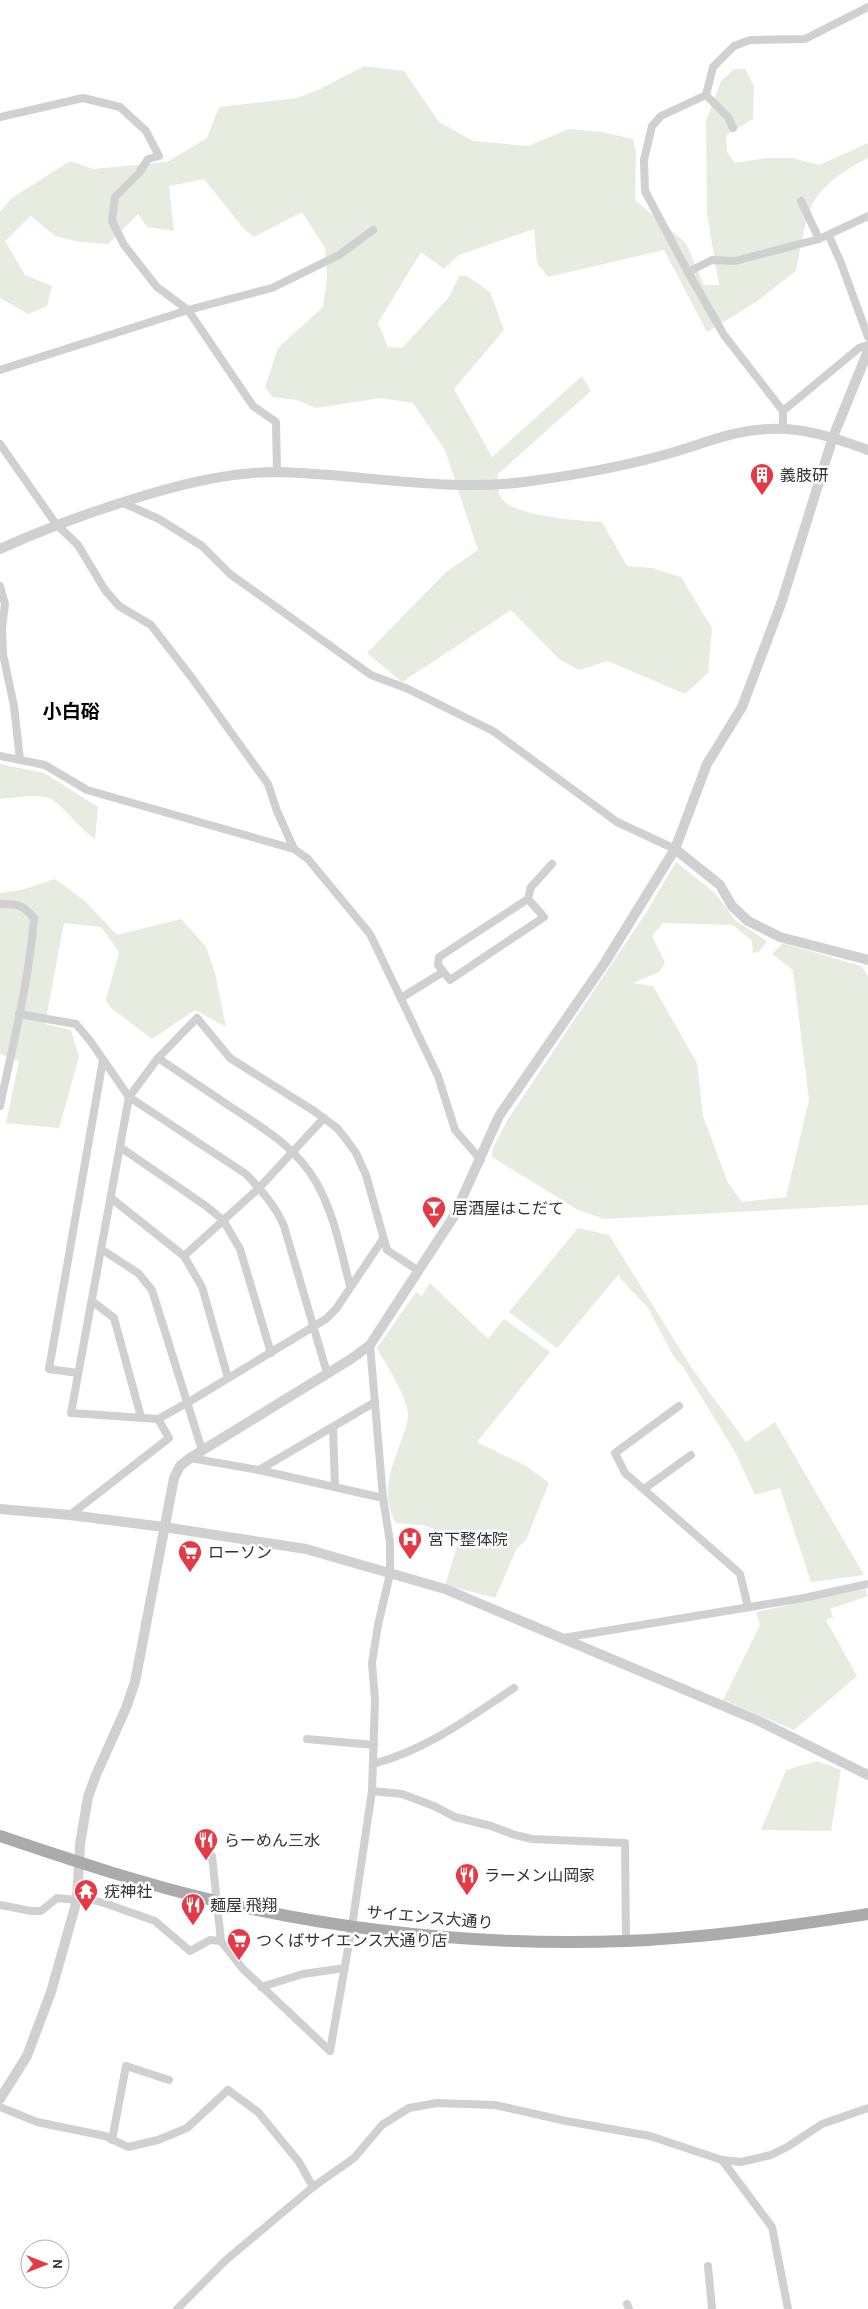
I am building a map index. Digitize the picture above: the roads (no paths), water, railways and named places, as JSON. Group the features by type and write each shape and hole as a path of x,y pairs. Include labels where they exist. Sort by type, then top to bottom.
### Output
{"main road":[{"name":"サイエンス大通り","path":"0,1836 78,1862 217,1902 352,1926 494,1940 626,1941 726,1934 868,1914"}],"street":[{"path":"706,95 713,67 734,46 750,40 805,39 868,6"},
{"path":"706,95 728,117 733,128"},
{"path":"706,95 661,116 652,126 644,160 645,191 724,335 783,411 783,429"},
{"path":"0,117 83,98 120,108 146,131 159,156 148,159 138,173 115,197 112,221 124,245 157,287 188,310 253,406 276,422 277,472"},
{"path":"801,201 819,239"},
{"path":"688,272 712,260 735,262 829,236 868,216"},
{"path":"0,370 188,310 272,288 339,255 373,230"},
{"path":"829,236 868,337"},
{"path":"783,411 859,348 868,345"},
{"path":"0,2099 27,2056 64,1951 77,1898 78,1862 88,1797 126,1708 135,1682 174,1478 180,1466 190,1458 351,1360 370,1345 454,1216 481,1160 499,1116 604,964 675,849 708,764 742,708 782,601 833,436 868,351"},
{"path":"0,549 56,524 121,502 204,479 237,474 277,472 443,483 523,482 658,457 742,432 783,429 833,436 868,450"},
{"path":"0,444 56,524 78,545 119,606 151,625 192,678 268,784 277,811 294,849"},
{"path":"121,502 159,519 202,546 230,574 371,675 406,688 493,731 617,822 675,849 720,885 732,906 748,921 780,937 868,960"},
{"path":"0,586 5,604 2,628 3,654 14,706 20,760"},
{"path":"0,756 45,764 87,790 294,849 308,859 370,934 438,1076 455,1130 481,1160"},
{"path":"528,899 544,917 450,980 438,965 439,957 528,899 531,887 552,864"},
{"path":"0,904 18,904 26,908 34,918 32,941 19,1014 0,1106"},
{"path":"401,998 443,972"},
{"path":"19,1014 76,1024 83,1030 129,1098 246,1174 259,1188 277,1211 284,1226 327,1373"},
{"path":"383,1239 336,1308 313,1328 187,1403 158,1418 71,1413 129,1098 158,1058 197,1018 230,1058 324,1118 336,1128 356,1153 366,1175 383,1239 388,1250 419,1271"},
{"path":"158,1058 274,1136 293,1151 306,1166 321,1191 332,1221 350,1286"},
{"path":"78,1373 49,1369 103,1060"},
{"path":"184,1256 259,1188 324,1118"},
{"path":"120,1147 206,1206 223,1220 240,1249 271,1353"},
{"path":"111,1198 184,1256 202,1287 228,1378"},
{"path":"102,1249 138,1273 152,1290 202,1450"},
{"path":"92,1301 114,1318 141,1417"},
{"path":"212,1856 221,1941 243,1969 330,2051 352,1926 372,1791 375,1700 372,1663 378,1625 390,1574 390,1542 383,1498 370,1345"},
{"path":"259,1470 375,1402"},
{"path":"679,1406 615,1453 625,1472 740,1574 748,1607"},
{"path":"70,1515 169,1438 158,1418"},
{"path":"333,1427 335,1487"},
{"path":"644,1489 690,1455"},
{"path":"190,1458 259,1470 383,1498"},
{"path":"0,1509 70,1515 306,1548 445,1589 759,1721 868,1775"},
{"path":"563,1638 748,1607 868,1584"},
{"path":"373,1764 394,1759 423,1747 514,1688"},
{"path":"306,1739 374,1745"},
{"path":"372,1791 402,1794 434,1806 455,1817 491,1826 515,1835 532,1838 626,1843 626,1941"},
{"path":"0,1906 41,1911 57,1898 77,1898 104,1903 155,1921 190,1951 210,1940 221,1941"},
{"path":"261,1987 303,1974 345,1968"},
{"path":"112,2140 126,2066 169,2080"},
{"path":"0,2107 37,2122 105,2136 128,2147 158,2140 186,2128 228,2090 258,2112 299,2162 313,2187"},
{"path":"177,2309 226,2260 313,2187 354,2158 382,2126 394,2116 410,2108 437,2103 495,2105 566,2122 650,2136 722,2160 749,2161 771,2155 787,2147 822,2124 868,2108"},
{"path":"722,2160 772,2227 788,2309"},
{"path":"708,2266 712,2309"}],"place":[{"name":"義肢研","path":"762,496"},
{"name":"居酒屋はこだて","path":"434,1229"},
{"name":"宮下整体院","path":"410,1560"},
{"name":"ローソン","path":"190,1573"},
{"name":"らーめん三水","path":"206,1861"},
{"name":"ラーメン山岡家","path":"467,1896"},
{"name":"疣神社","path":"86,1912"},
{"name":"麺屋 飛翔","path":"193,1926"},
{"name":"つくばサイエンス大通り店","path":"239,1961"}],"district":[{"name":"小白硲","path":"71,711"}]}
